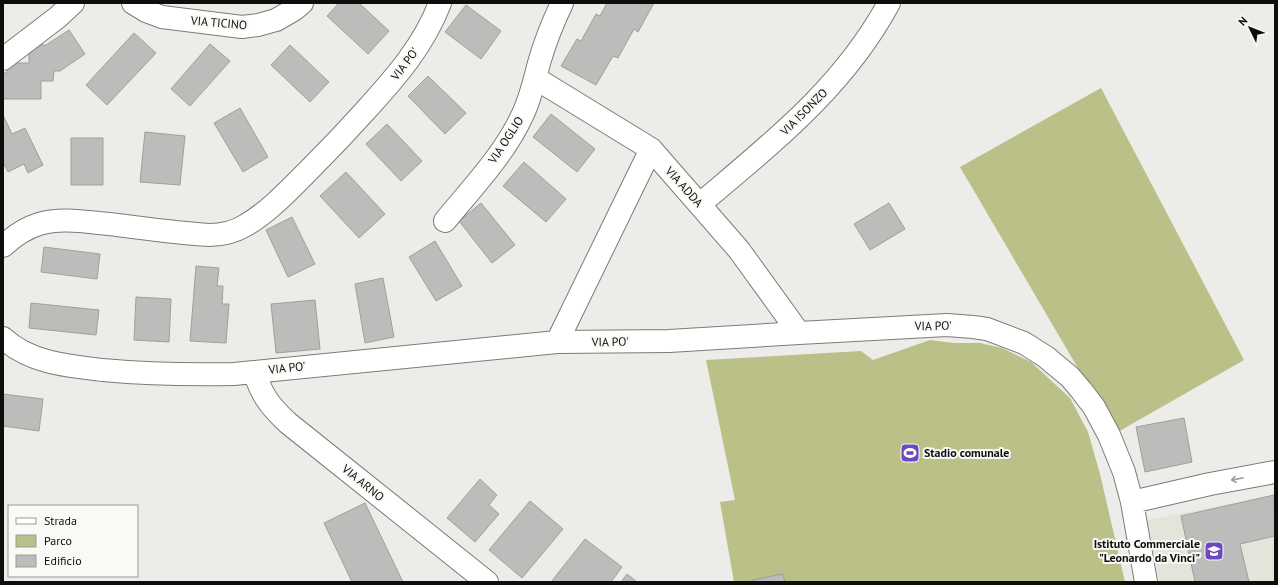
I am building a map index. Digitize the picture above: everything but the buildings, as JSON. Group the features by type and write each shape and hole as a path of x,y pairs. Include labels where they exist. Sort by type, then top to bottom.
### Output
{"street":[{"path":"3,59 58,17 73,3"},
{"name":"VIA TICINO","path":"133,3 138,7 154,14 190,12 235,26 258,25 276,20 302,3"},
{"name":"VIA PO'","path":"3,246 14,237 33,227 55,221 91,222 209,235 224,234 247,225 292,187 387,88 419,45 432,22 440,3"},
{"name":"VIA OGLIO","path":"445,221 498,156 522,118 550,32 562,3"},
{"name":"VIA ISONZO","path":"700,204 767,147 814,104 861,48 889,3"},
{"name":"VIA ADDA","path":"535,78 651,149 739,250 799,333"},
{"path":"556,342 651,149"},
{"name":"VIA PO'","path":"3,338 20,350 37,358 60,364 143,374 183,375 234,374 556,342 669,341 947,325 987,329 1024,343 1058,366 1081,390 1094,407 1124,472 1132,502 1146,582"},
{"name":"VIA ARNO","path":"254,372 266,401 288,423 487,582"},
{"path":"1132,502 1275,472"}],"shaded area":[{"name":"Istituto Commerciale \"Leonardo da Vinci\"","path":"1275,495 1275,582 1159,582 1147,520"}],"green space":[{"path":"1101,88 1244,360 1116,433 960,167"},
{"name":"Stadio comunale","path":"930,340 954,343 980,343 1002,348 1031,362 1070,398 1088,432 1100,474 1125,582 734,582 720,502 735,500 706,360 861,351 873,360"}],"place":[{"name":"Stadio comunale","path":"910,453"},
{"name":"Istituto Commerciale \"Leonardo da Vinci\"","path":"1214,551"}]}
